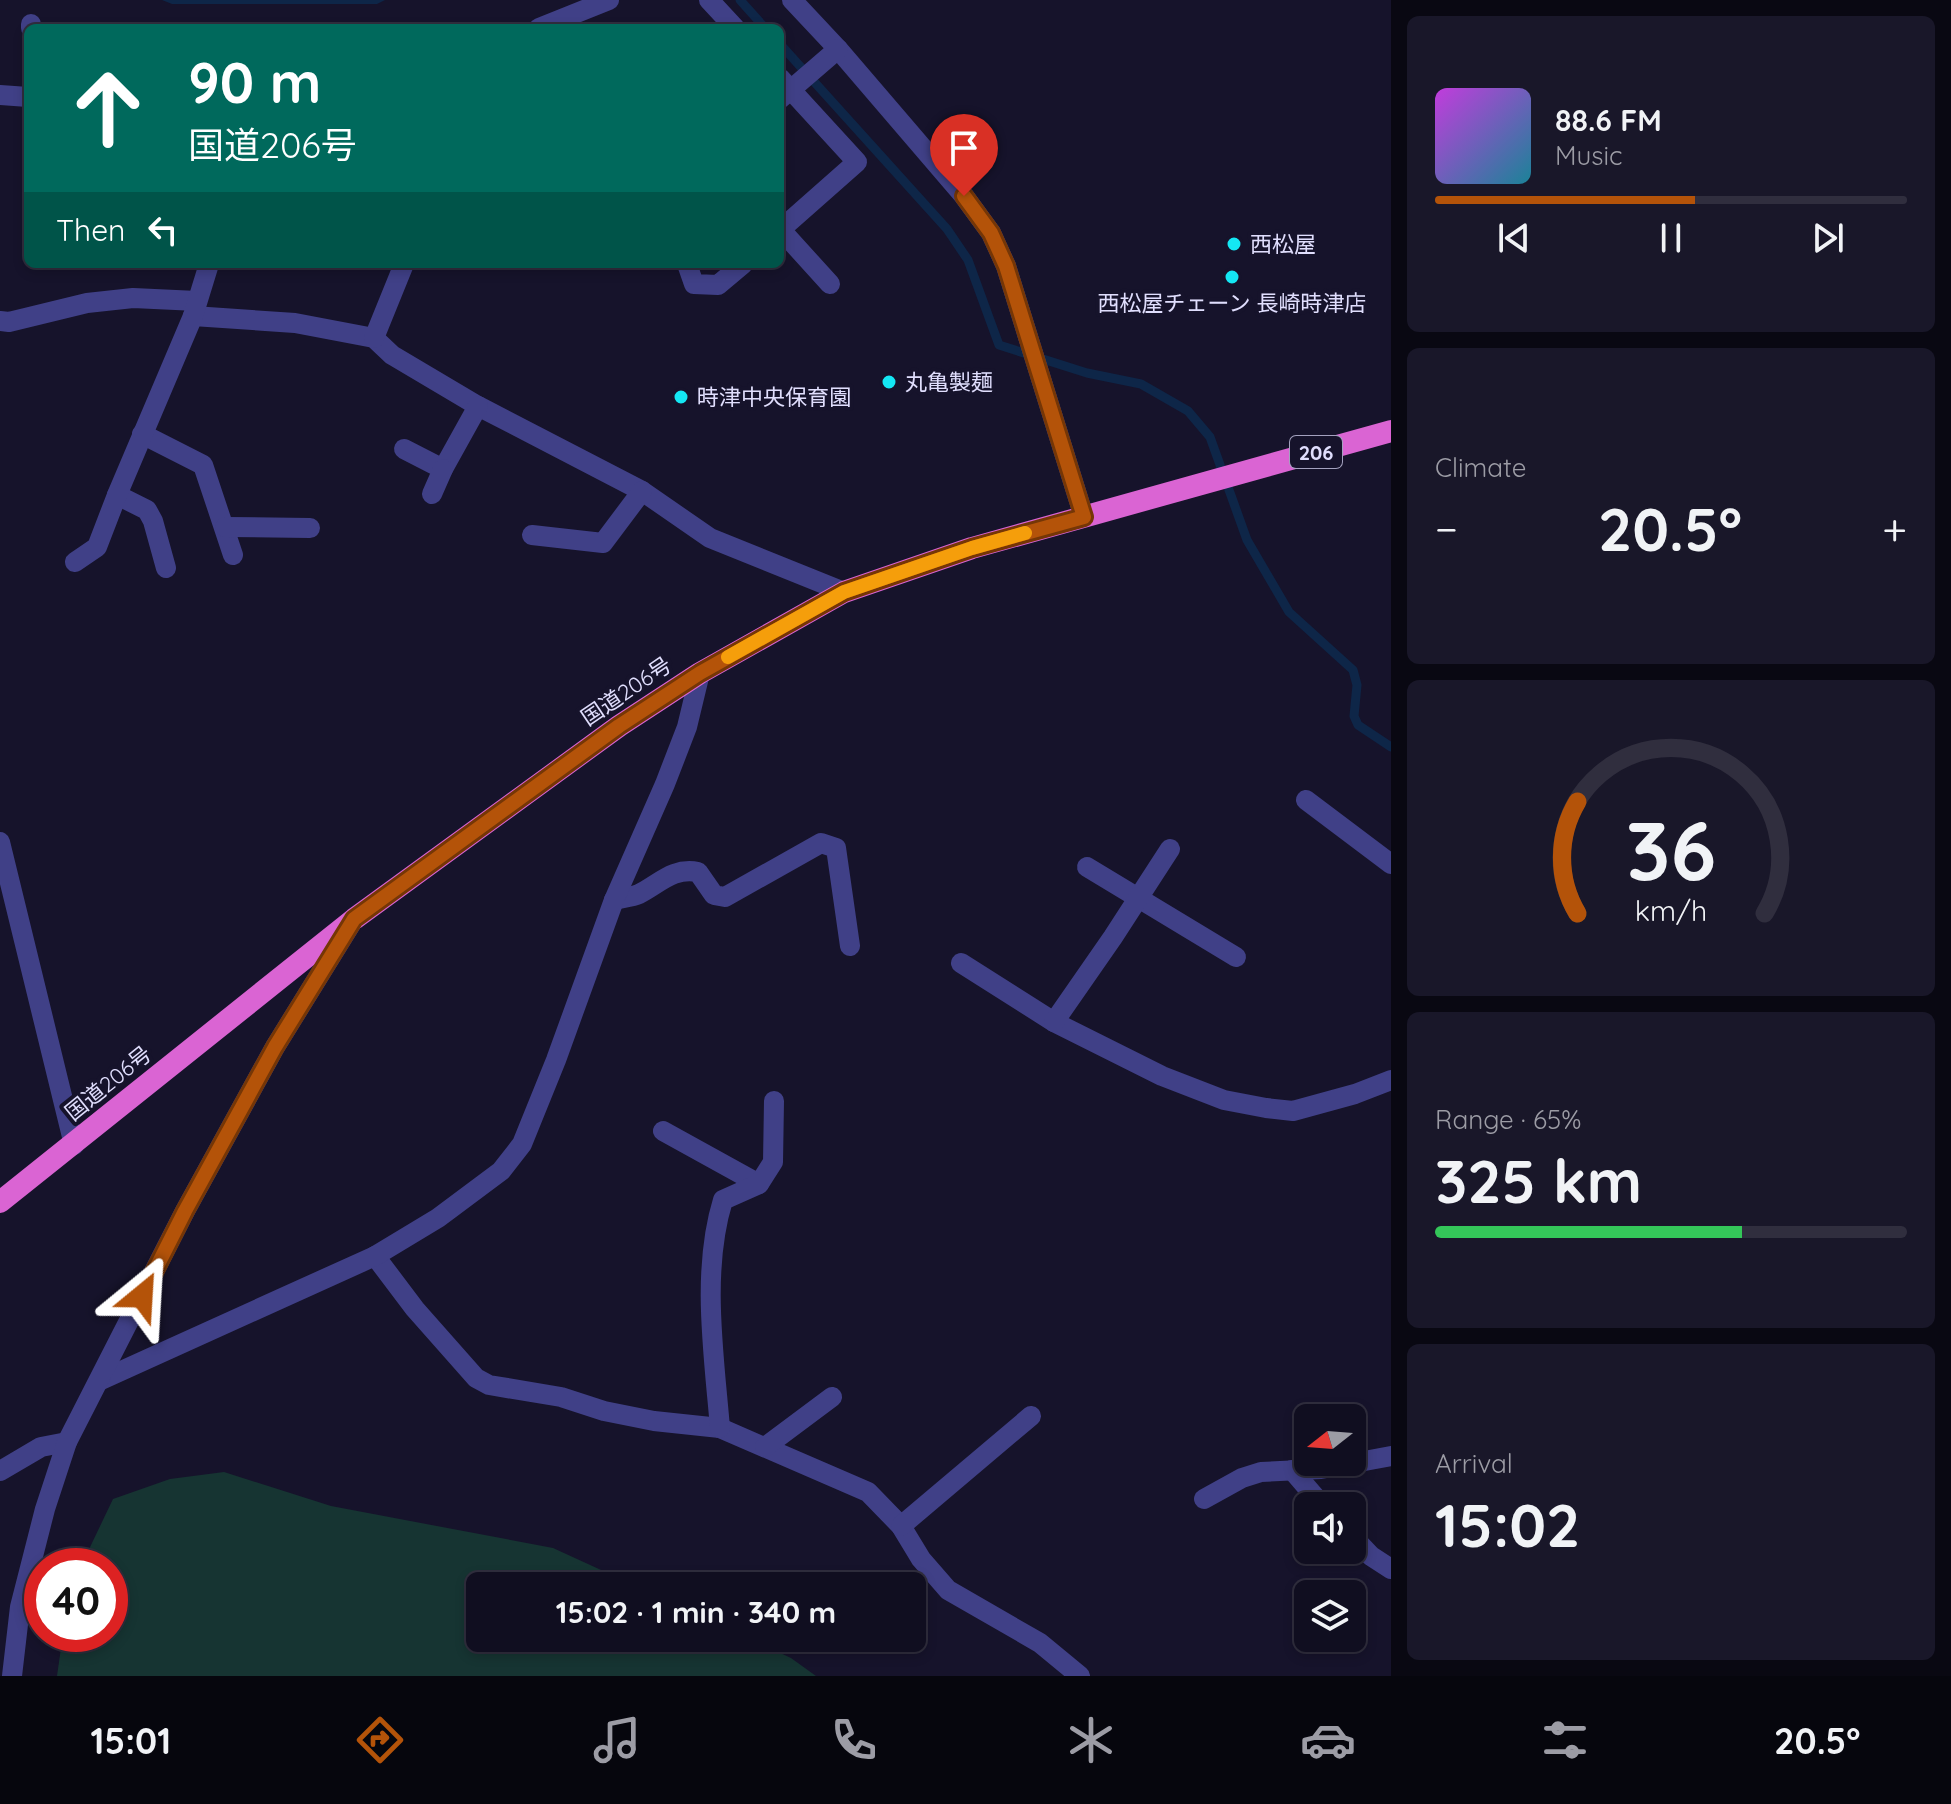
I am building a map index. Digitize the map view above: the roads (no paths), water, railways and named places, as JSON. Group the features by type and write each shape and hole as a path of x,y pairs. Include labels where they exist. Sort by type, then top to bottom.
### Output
{"highway":[{"name":"国道206号","path":"0,1202 354,919 619,726 700,673 844,592 972,548 1391,431"}],"street":[{"path":"549,24 609,0"},
{"path":"709,0 731,24"},
{"path":"792,0 830,56 964,196 991,233 1006,266 1084,517"},
{"path":"784,226 857,162 787,88 830,56"},
{"path":"0,95 24,97"},
{"path":"784,234 830,284"},
{"path":"75,562 97,547 195,308 208,268"},
{"path":"374,338 402,268"},
{"path":"688,268 694,284 718,285 738,268"},
{"path":"0,321 9,322 87,303 133,298 374,338 392,355 478,406 642,491 710,538 844,592"},
{"path":"432,494 478,406"},
{"path":"142,434 203,465 233,555"},
{"path":"404,449 443,469"},
{"path":"532,535 603,543 642,491"},
{"path":"117,495 147,510 166,568"},
{"path":"225,527 310,528"},
{"path":"99,1381 375,1256 438,1218 501,1171 522,1144 556,1060 614,900 687,727 700,673"},
{"path":"1306,800 1391,864"},
{"path":"0,842 74,1145"},
{"path":"614,900 637,895 664,877 690,870 698,872 714,895 725,897 821,843 836,848 850,946"},
{"path":"1054,1022 1170,849"},
{"path":"1087,867 1236,957"},
{"path":"12,1676 20,1607 45,1509 67,1442 185,1211 275,1047 354,919"},
{"path":"961,963 1054,1022 1162,1076 1224,1100 1293,1111 1355,1094 1391,1080"},
{"path":"720,1428 711,1283 715,1225 723,1200 759,1184 773,1162 774,1101"},
{"path":"663,1131 759,1184"},
{"path":"375,1256 415,1309 476,1378 489,1385 561,1397 604,1411 654,1421 720,1428 868,1492 901,1526 921,1559 948,1590 1040,1643 1080,1676"},
{"path":"765,1447 832,1397"},
{"path":"901,1526 1031,1416"},
{"path":"0,1471 41,1447 67,1442"},
{"path":"1204,1499 1242,1478 1261,1472 1321,1469 1391,1456"},
{"path":"1292,1470 1311,1492"},
{"path":"1366,1551 1391,1569"}],"water":[{"path":"162,0 385,0 377,4 172,4"}],"waterway":[{"path":"740,0 761,24"},
{"path":"784,48 947,229 968,260 999,345 1087,373 1141,384 1188,411 1210,437 1247,540 1289,612 1353,670 1357,685 1354,716 1358,725 1391,747"}],"place":[{"name":"西松屋","path":"1234,244"},
{"name":"西松屋チェーン 長崎時津店","path":"1232,277"},
{"name":"丸亀製麺","path":"889,382"},
{"name":"時津中央保育園","path":"681,397"}]}
